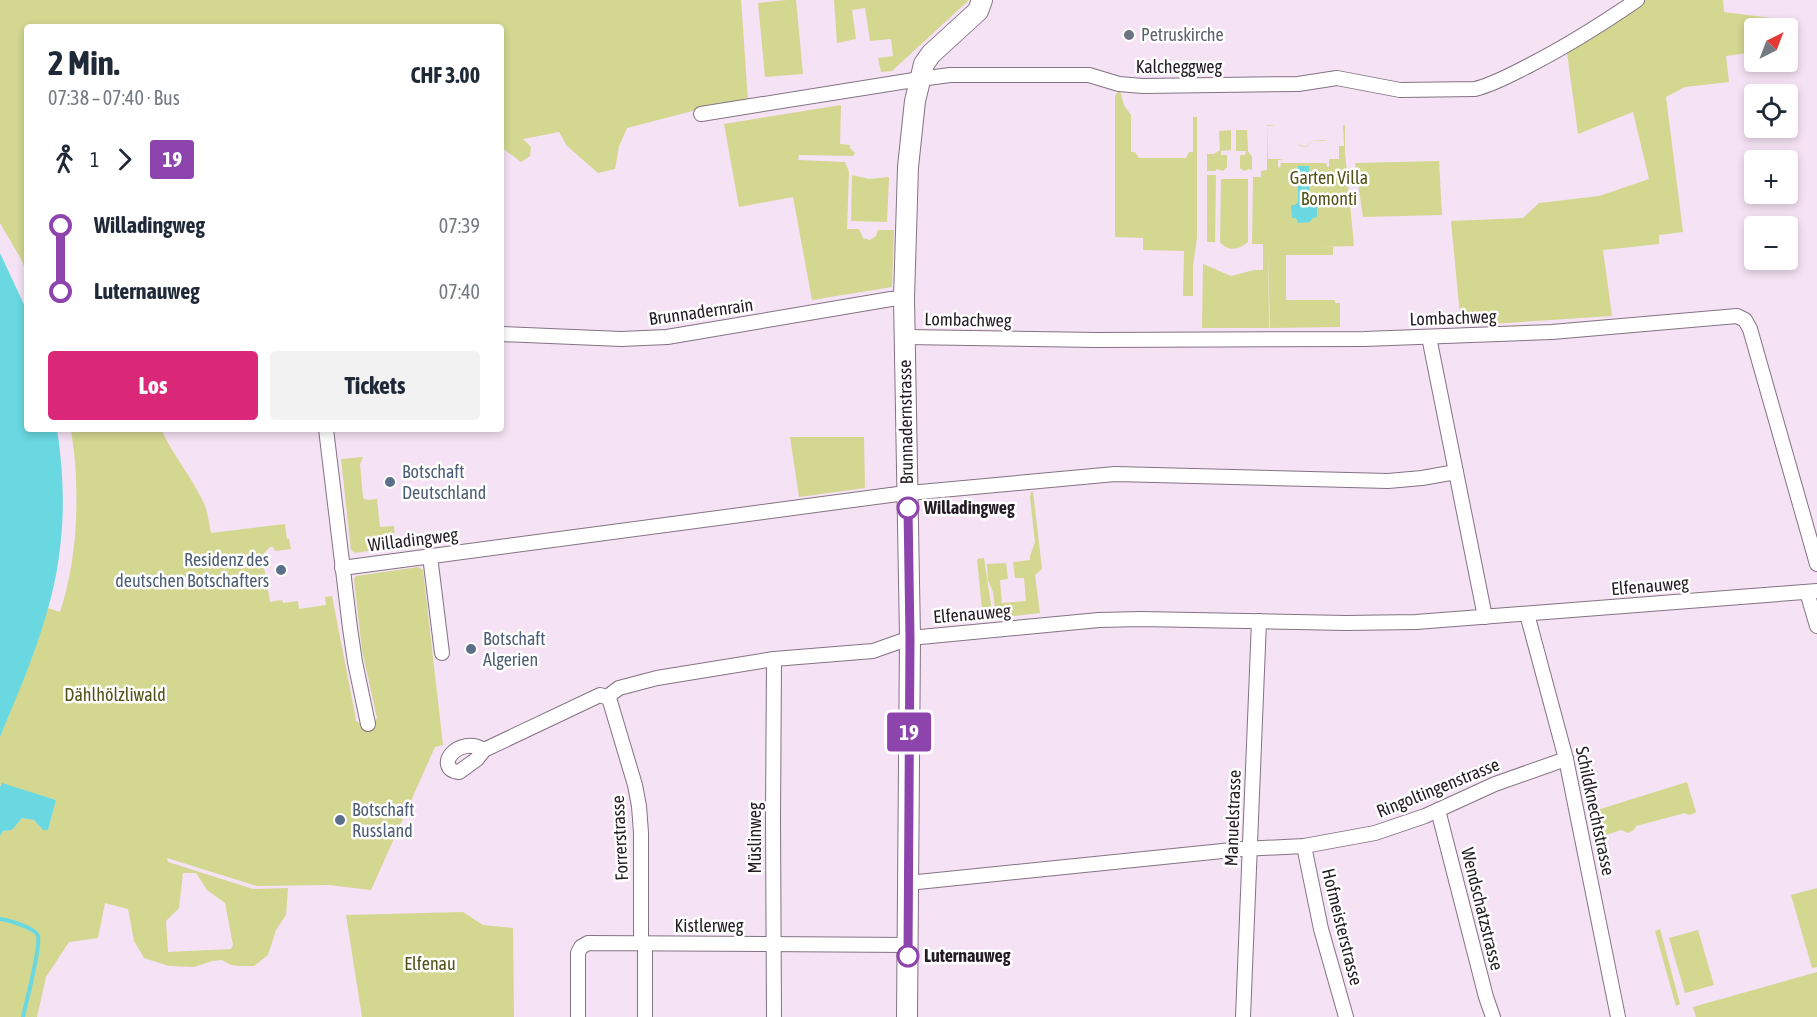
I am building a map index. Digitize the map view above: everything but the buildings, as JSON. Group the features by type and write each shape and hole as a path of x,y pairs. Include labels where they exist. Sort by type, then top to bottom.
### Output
{"street":[{"name":"Kalcheggweg","path":"701,114 950,75 1089,75 1121,84 1143,86 1298,84 1337,78 1400,90 1475,89 1503,79 1560,50 1636,0"},
{"name":"Brunnadernstrasse","path":"908,1017 910,638 904,298 908,166 915,101 924,64 931,54 983,4"},
{"name":"Brunnadernrain","path":"504,334 621,339 667,337 891,298 904,298"},
{"name":"Lombachweg","path":"905,337 1097,340 1429,337 1551,332 1733,315 1748,323 1817,564"},
{"path":"1429,337 1485,617"},
{"path":"326,432 354,662 368,724"},
{"name":"Willadingweg","path":"342,568 908,494 1120,474 1388,481 1456,472"},
{"path":"430,556 442,653"},
{"path":"1812,591 1817,626"},
{"name":"Elfenauweg","path":"484,750 600,695 609,698 611,693 619,688 657,678 774,659 873,651 910,638 1119,619 1387,623 1812,591"},
{"name":"Schildknechtstrasse","path":"1527,614 1566,759 1618,1017"},
{"name":"Manuelstrasse","path":"1243,1017 1259,621"},
{"name":"Müslinweg","path":"774,659 774,1017"},
{"name":"Forrerstrasse","path":"609,698 639,806 645,1017"},
{"name":"Ringoltingenstrasse","path":"1251,848 1304,846 1374,833 1438,810 1494,784 1566,759"},
{"name":"Wendschatzstrasse","path":"1438,810 1493,1017"},
{"name":"Hofmeisterstrasse","path":"1304,846 1321,929 1346,1017"},
{"path":"909,883 1251,848"},
{"name":"Kistlerweg","path":"578,1017 578,953 581,947 588,943 908,945"}],"green space":[{"path":"0,0 741,0 748,101 700,109 627,128 619,146 615,169 598,173 567,146 559,132 523,139 531,147 530,156 521,162 504,149 504,24 24,24 24,266 0,223"},
{"path":"796,0 803,74 765,77 758,3"},
{"path":"834,0 969,0 892,71 881,72 878,58 893,56 891,39 870,41 865,8 852,10 856,39 837,43"},
{"path":"1645,0 1723,0 1724,12 1771,18 1744,18 1744,54 1726,56 1729,82 1685,87 1666,97 1683,232 1659,235 1659,244 1603,250 1612,316 1461,326 1451,221 1523,218 1539,203 1599,196 1649,179 1633,112 1578,134 1567,53"},
{"path":"1120,91 1124,105 1131,115 1131,152 1135,152 1139,158 1186,158 1189,152 1193,152 1193,117 1197,117 1197,238 1193,266 1193,296 1183,296 1184,251 1143,250 1143,238 1115,237 1115,95"},
{"path":"841,105 840,144 850,145 855,153 853,156 799,155 798,160 845,162 849,172 847,229 859,229 863,238 870,240 876,236 878,230 894,230 892,287 812,300 793,197 739,207 724,124"},
{"name":"Garten Villa Bomonti","path":"1343,125 1345,125 1345,152 1354,246 1319,247 1333,247 1333,255 1286,255 1286,300 1335,300 1335,303 1340,303 1340,327 1270,328 1268,247 1269,328 1202,328 1203,264 1231,276 1263,270 1263,244 1252,244 1253,177 1261,177 1261,171 1267,170 1267,126 1268,159 1284,159 1278,160 1280,168 1281,163 1326,163 1329,167 1329,159 1339,159 1339,146 1344,146","holes":["1298,166 1309,166 1310,203 1312,205 1310,220 1297,220 1292,218 1298,203"]},
{"path":"1231,130 1231,150 1221,151 1221,155 1227,155 1227,167 1223,171 1217,169 1207,171 1207,154 1214,154 1220,150 1219,131"},
{"path":"1236,130 1247,130 1252,170 1244,171 1240,168 1240,155 1245,155 1246,151 1236,151"},
{"path":"1439,161 1442,215 1363,217 1355,163"},
{"path":"852,175 869,179 889,177 887,222 851,221"},
{"path":"1207,175 1216,175 1215,242 1207,242"},
{"path":"1221,179 1248,179 1248,242 1241,247 1230,249 1220,242"},
{"name":"Dählhölzliwald","path":"71,432 163,432 200,496 206,509 211,533 285,524 291,549 275,551 273,547 270,547 264,553 264,568 270,602 298,601 299,609 326,605 325,597 332,596 356,721 361,724 374,722 377,718 362,650 354,579 356,576 418,567 423,570 443,745 435,747 371,890 329,885 257,886 167,858 168,862 253,889 288,888 286,915 276,930 268,955 254,966 231,965 222,960 194,967 169,966 144,958 134,941 128,909 105,903 98,938 69,942 46,977 37,1017 0,1017 0,836 3,831 12,830 22,818 34,820 43,830 48,830 56,800 1,784 0,787 0,737 37,643 48,608 60,612 65,596 74,546 76,473","holes":["183,873 196,873 207,890 225,903 233,945 231,949 168,952 166,921 179,908"]},
{"path":"790,437 864,437 865,488 799,497"},
{"path":"363,457 360,464 363,498 377,499 380,527 394,526 395,547 355,553 351,550 341,459"},
{"path":"1031,492 1033,492 1042,569 1035,575 1040,613 996,618 987,564 1006,563 1008,579 1000,580 1002,603 1026,601 1024,578 1015,578 1013,562 1030,560 1035,542"},
{"path":"984,558 993,618 983,619 977,559"},
{"path":"1687,782 1695,813 1689,815 1685,813 1636,826 1628,833 1621,830 1603,836 1597,810"},
{"path":"1817,888 1817,967 1812,968 1791,895"},
{"name":"Elfenau","path":"463,912 483,925 513,928 514,1017 362,1017 346,915"},
{"path":"1660,929 1680,1004 1676,1006 1655,931"},
{"path":"1698,930 1714,985 1685,993 1669,938"},
{"path":"1817,972 1817,1017 1696,1017 1693,1007"}],"water":[{"path":"1298,166 1309,166 1310,202 1317,205 1317,217 1310,222 1298,223 1296,218 1292,218 1291,205 1298,202"},
{"path":"0,253 24,305 24,432 57,432 63,503 60,548 45,621 0,737"},
{"path":"2,783 56,800 48,830 43,830 34,820 22,818 12,830 3,831 0,836 0,787"}],"waterway":[{"path":"0,919 27,927 38,936 35,963 23,1017"}],"bus line":[{"name":"19","path":"908,508 910,638 908,956"}],"place":[{"name":"Petruskirche","path":"1129,35"},
{"name":"Botschaft Deutschland","path":"390,482"},
{"name":"Willadingweg","path":"908,508"},
{"name":"Residenz des deutschen Botschafters","path":"281,570"},
{"name":"Botschaft Algerien","path":"471,649"},
{"name":"Botschaft Russland","path":"340,820"},
{"name":"Luternauweg","path":"908,956"}]}
